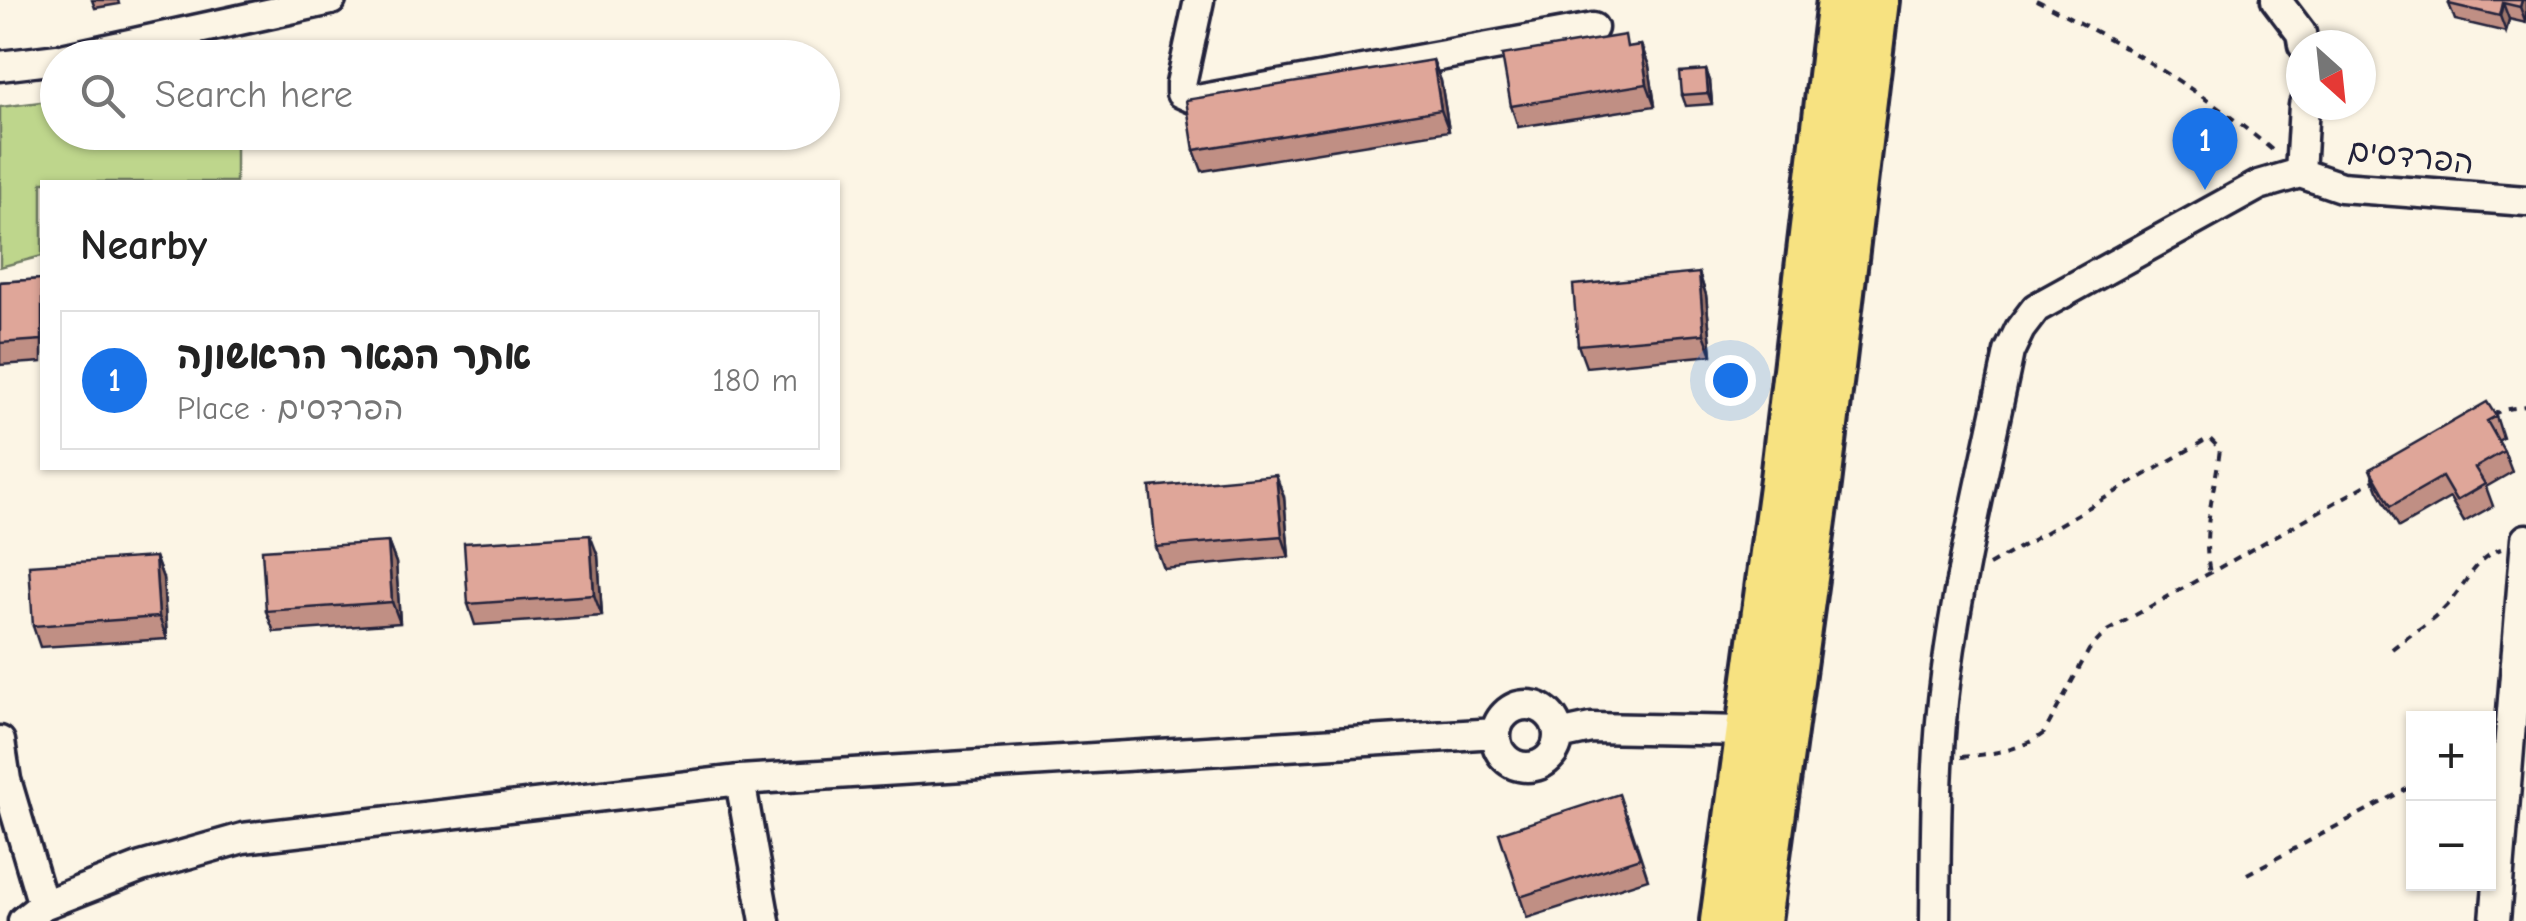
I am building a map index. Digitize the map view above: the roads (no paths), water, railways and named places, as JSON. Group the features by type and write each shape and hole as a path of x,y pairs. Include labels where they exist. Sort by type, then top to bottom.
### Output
{"highway":[{"path":"1720,921 1781,479 1838,0"},
{"path":"1760,921 1820,484 1878,0"}],"street":[{"path":"148,40 331,0"},
{"path":"1199,0 1180,84 1181,93 1196,100 1592,28"},
{"path":"2276,0 2299,30"},
{"path":"0,66 40,61"},
{"name":"הפרדסים","path":"2303,120 2300,173 2341,186 2526,202"},
{"path":"1935,921 1938,760 1946,676 2009,352 2020,329 2036,308 2259,185 2300,173"},
{"path":"2494,921 2526,542"},
{"path":"1523,705 1552,716 1559,735 1553,755 1526,768 1516,766 1501,753 1496,733 1505,715 1523,705"},
{"path":"1559,735 1591,728 1747,731"},
{"path":"0,741 33,913 140,867 242,838 740,780 1496,733"},
{"path":"740,780 765,921"}],"place":[{"name":"אתר הבאר הראשונה","path":"2205,190"}]}
